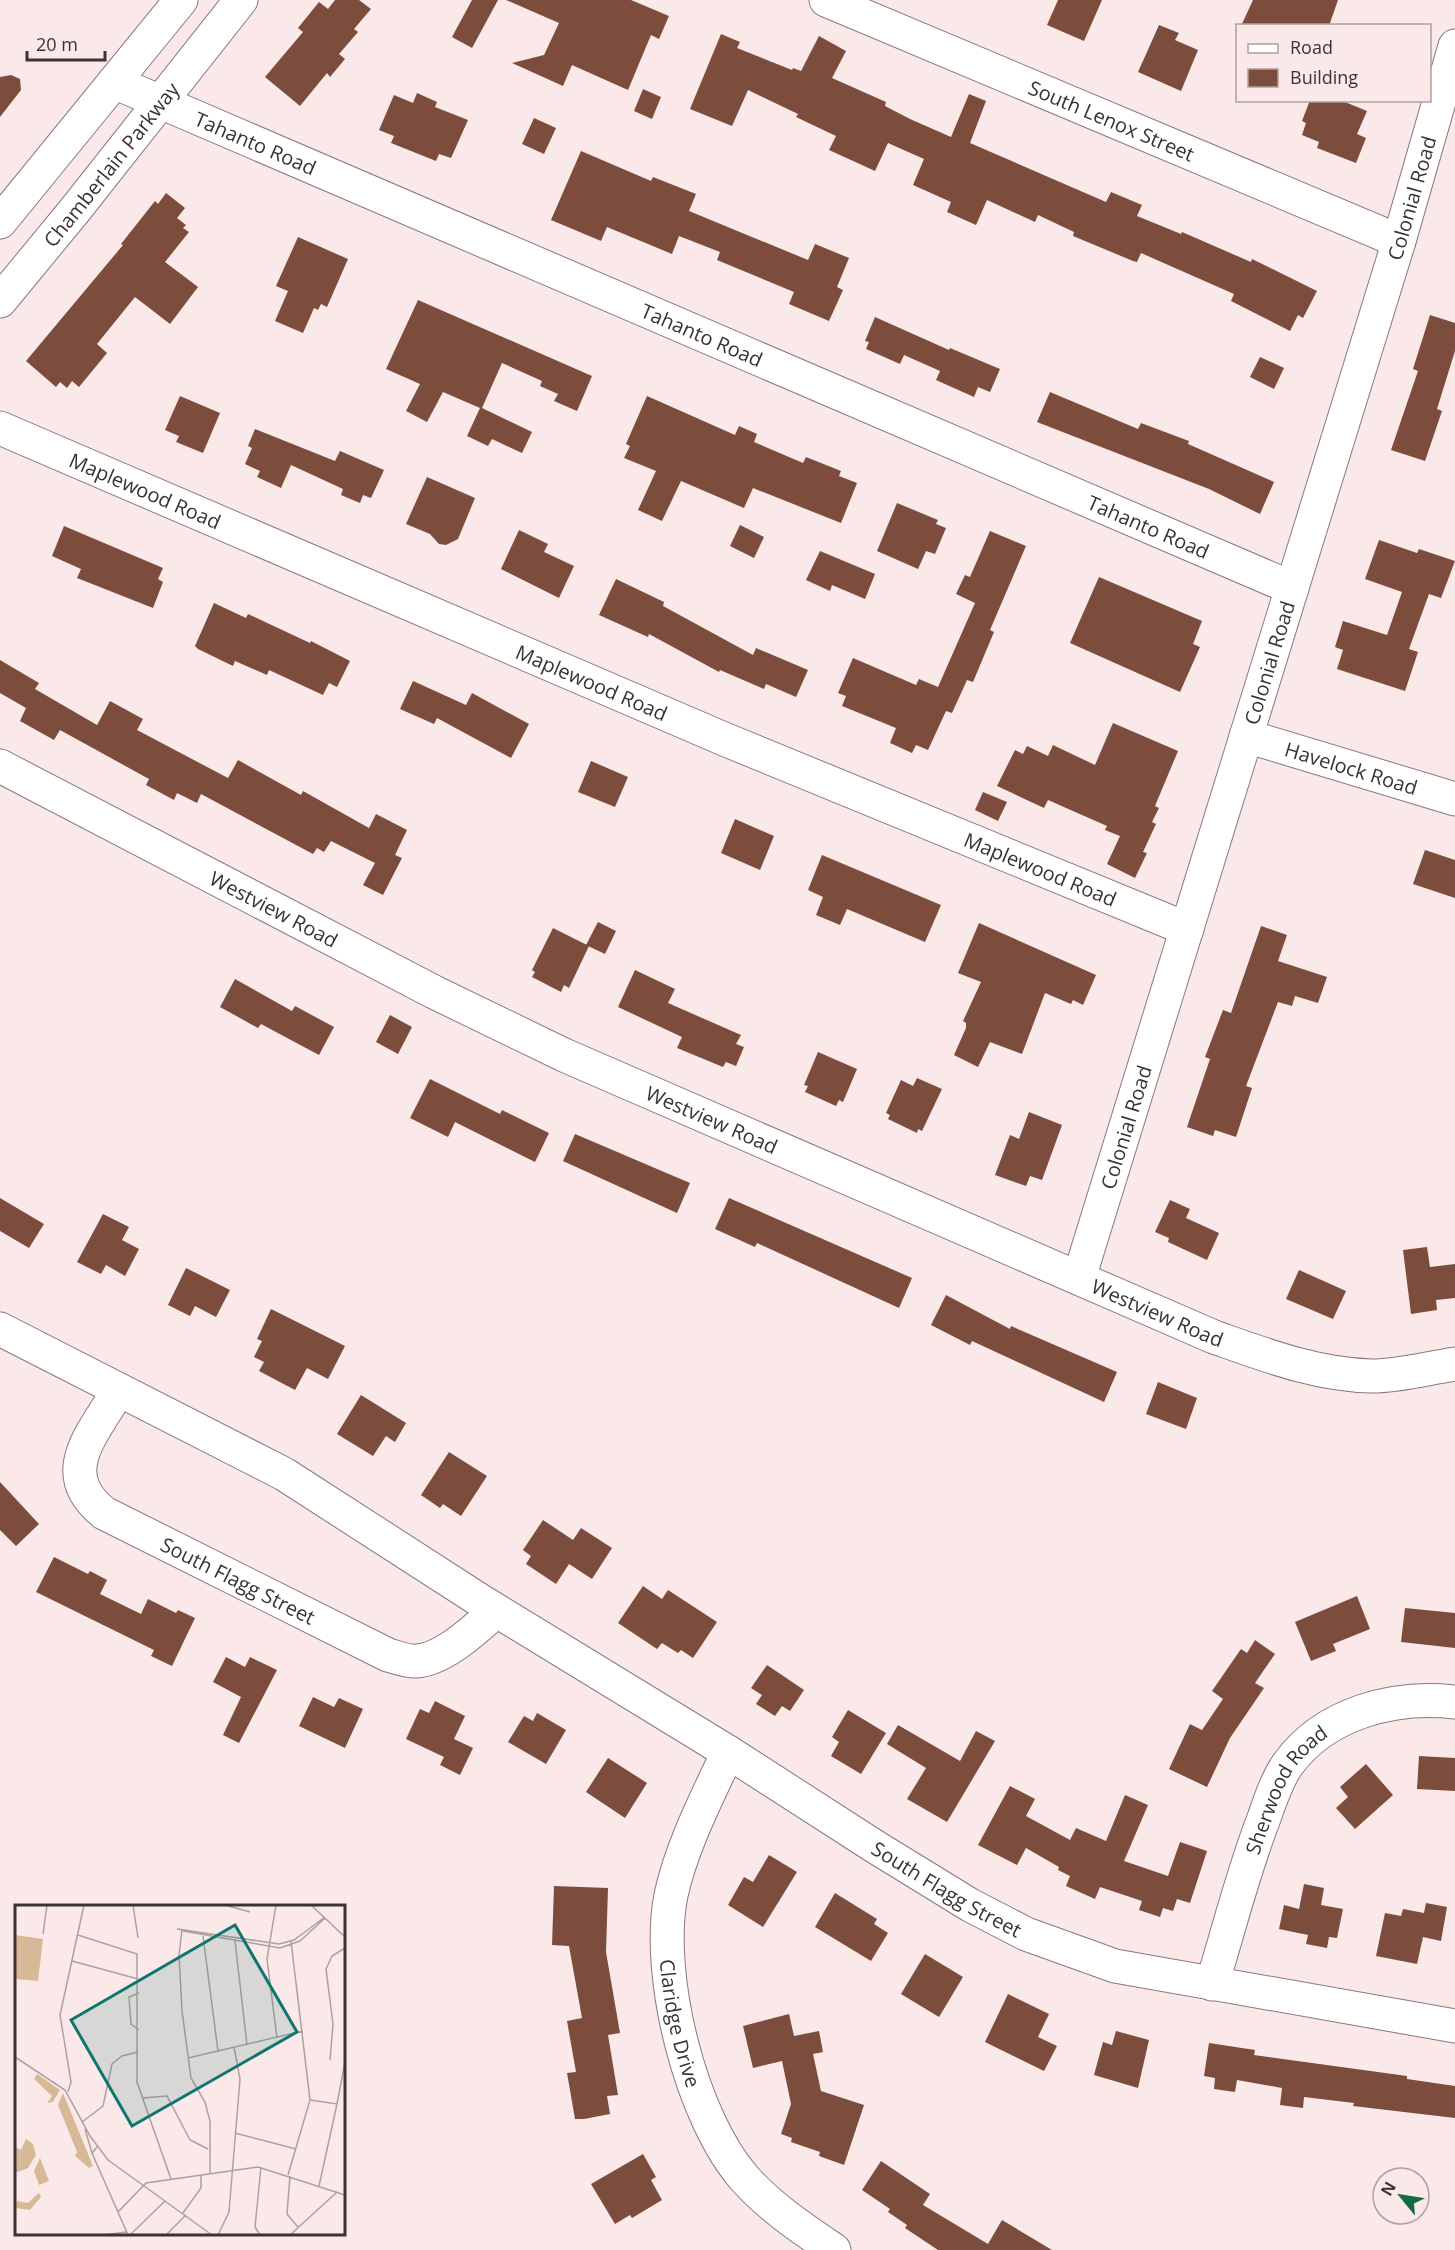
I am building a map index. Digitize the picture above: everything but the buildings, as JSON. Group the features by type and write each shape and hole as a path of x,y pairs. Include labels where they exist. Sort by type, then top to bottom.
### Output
{"street":[{"path":"0,222 181,0"},
{"name":"Chamberlain Parkway","path":"0,301 241,0"},
{"name":"South Lenox Street","path":"826,0 1399,241"},
{"name":"Colonial Road","path":"1079,1278 1399,241 1455,46"},
{"name":"Tahanto Road","path":"114,82 1292,588"},
{"name":"Maplewood Road","path":"0,428 724,740 1187,929"},
{"name":"Havelock Road","path":"1246,736 1455,799"},
{"name":"Westview Road","path":"0,766 434,993 564,1055 1214,1337 1304,1367 1337,1374 1374,1376 1455,1364"},
{"name":"South Flagg Street","path":"0,1329 284,1474 496,1611 728,1752 970,1905 1026,1934 1115,1966 1455,2026"},
{"name":"South Flagg Street","path":"118,1391 88,1442 78,1465 79,1482 85,1495 104,1514 388,1655 416,1661 442,1653 496,1611"},
{"name":"Sherwood Road","path":"1212,1984 1251,1850 1287,1765 1318,1732 1352,1714 1394,1703 1455,1702"},
{"name":"Claridge Drive","path":"728,1752 684,1852 671,1896 666,1941 674,2008 695,2087 714,2135 745,2179 787,2217 834,2250"}]}
